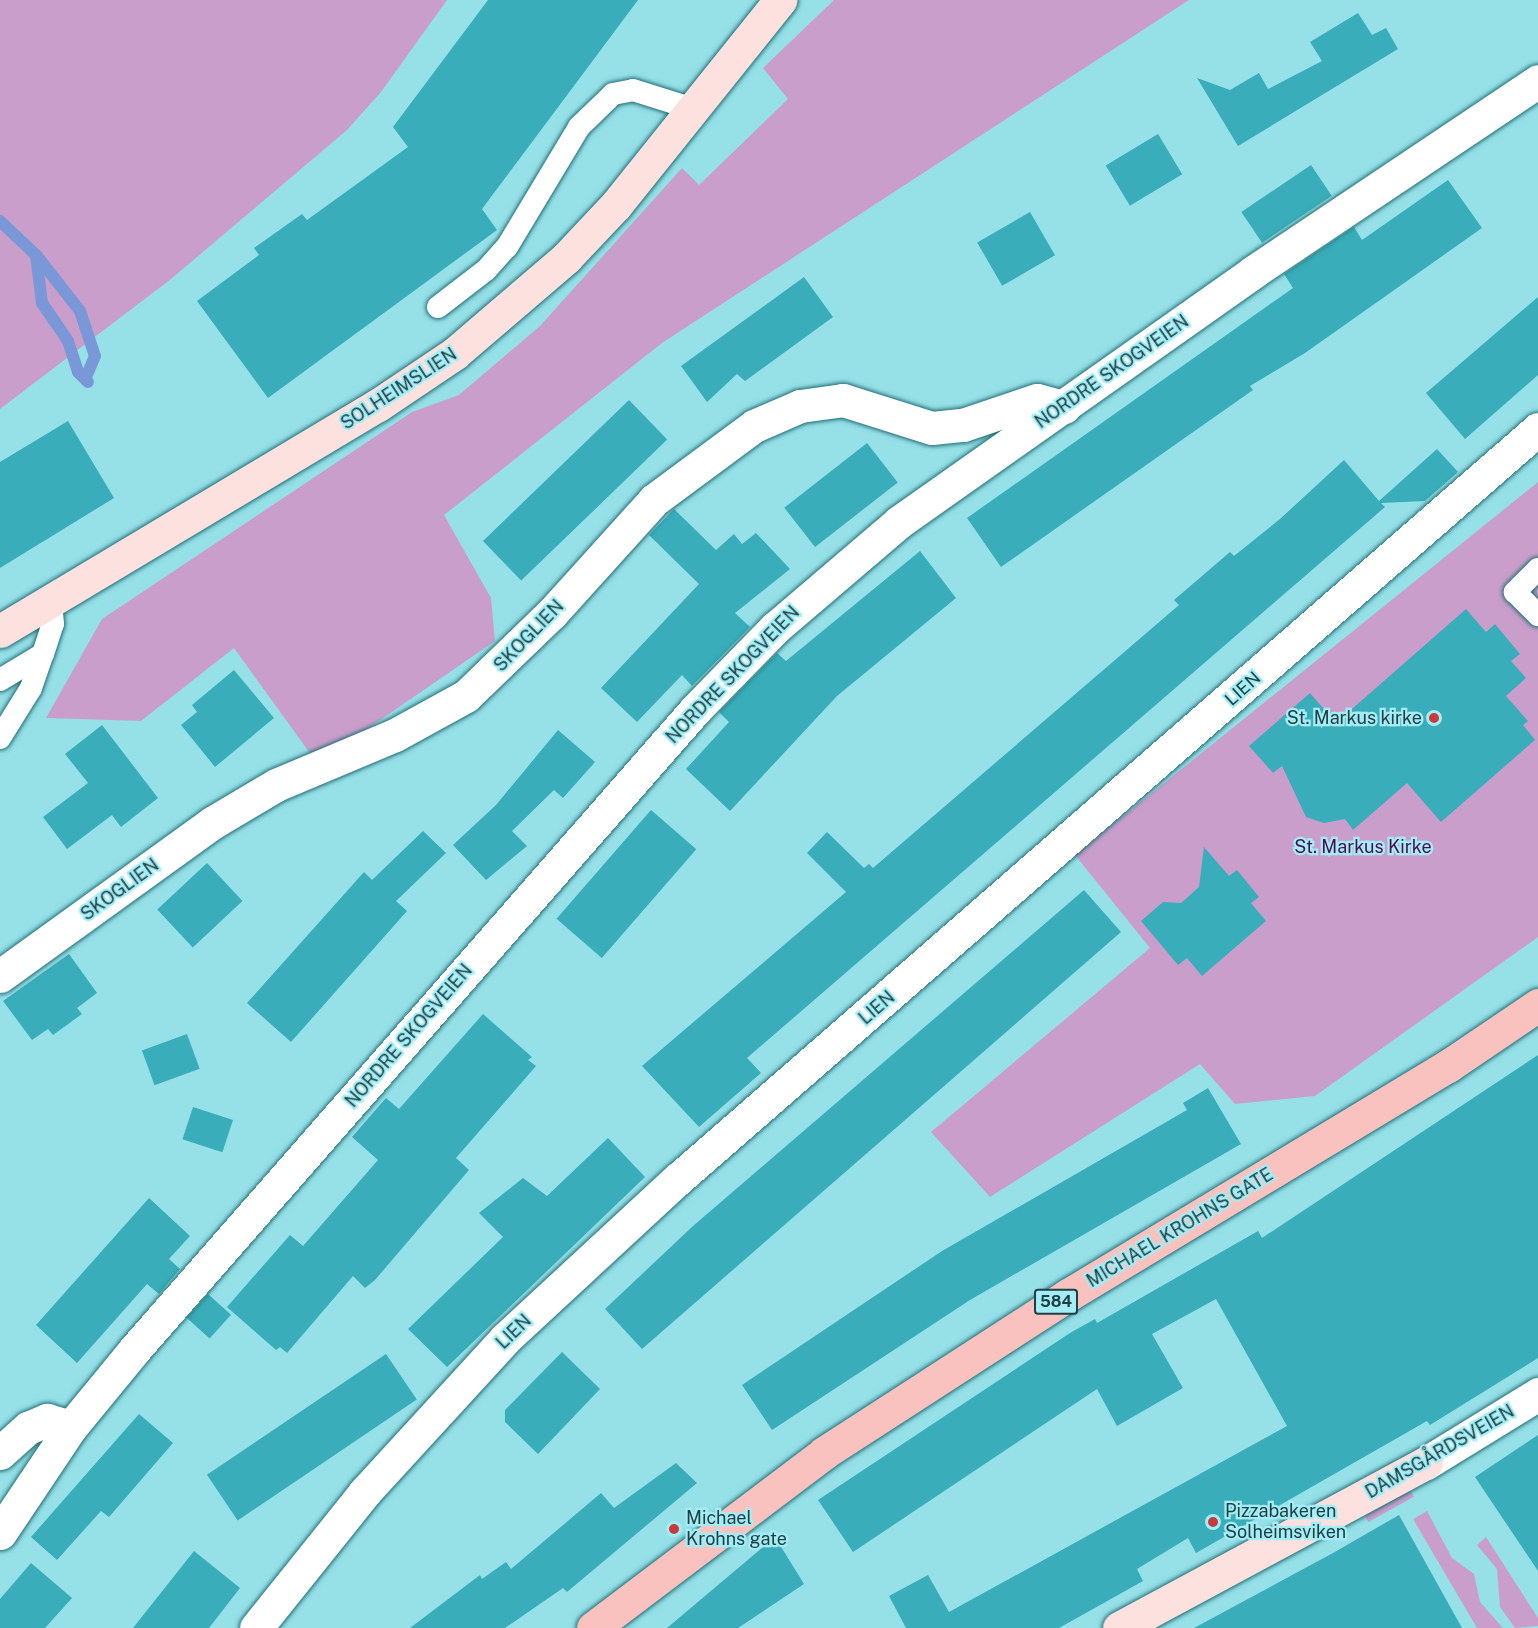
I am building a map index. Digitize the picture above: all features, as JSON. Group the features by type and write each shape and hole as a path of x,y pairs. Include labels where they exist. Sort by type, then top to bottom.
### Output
{"main road":[{"name":"MICHAEL KROHNS GATE","path":"594,1628 824,1453 1068,1295 1448,1066 1538,1005"}],"street":[{"name":"SOLHEIMSLIEN","path":"0,631 378,405 454,354 566,258 616,205 690,108 780,0"},
{"name":"NORDRE SKOGVEIEN","path":"0,1533 71,1426 703,702 858,553 1064,406 1538,81"},
{"name":"SKOGLIEN","path":"0,976 212,823 276,785 395,735 466,696 522,645 654,500 754,426 800,406 843,400 932,428 963,425 1037,400 1064,406"},
{"name":"LIEN","path":"256,1628 364,1493 505,1339 678,1179 1538,429"},
{"name":"DAMSGÅRDSVEIEN","path":"1119,1628 1426,1462 1538,1394"},
{"path":"0,1453 28,1428 47,1420 71,1426"}],"lane":[{"path":"438,307 486,270 507,247 579,127 613,94 633,90 690,108"},
{"path":"1538,569 1515,592 1538,615"},
{"path":"0,738 31,688 53,624 51,602"},
{"path":"0,680 43,654"}],"green space":[{"path":"0,0 447,0 381,92 347,130 171,279 0,409"},
{"path":"834,0 1189,0 662,343 444,515 491,598 495,641 354,738 312,756 234,648 141,721 46,718 102,619 412,412 459,395 540,326 682,168 699,185 788,99 763,68"},
{"name":"St. Markus Kirke","path":"1538,482 1538,937 1315,1096 1235,1104 1200,1064 990,1197 931,1132 1150,948 1075,855"},
{"path":"1409,1488 1414,1497 1368,1522 1364,1513"},
{"path":"1427,1511 1452,1558 1474,1574 1480,1602 1503,1628 1477,1628 1413,1519"},
{"path":"1486,1537 1538,1618 1538,1626 1515,1628 1500,1607 1497,1569 1477,1545"}],"building":[{"path":"488,0 638,0 482,209 497,230 268,398 197,301 259,255 254,248 302,214 307,220 408,147 393,127"},
{"path":"1358,13 1372,35 1386,28 1398,49 1238,146 1197,78 1230,90 1259,73 1268,89 1322,61 1310,42"},
{"path":"1158,134 1182,174 1130,206 1106,165"},
{"path":"1311,165 1332,196 1262,243 1241,212"},
{"path":"1448,180 1482,228 1305,353 1250,386 1253,390 1001,567 967,518 1293,288 1284,274 1354,227 1362,240"},
{"path":"1030,212 1055,255 1002,286 977,243"},
{"path":"804,277 833,317 745,381 737,374 707,402 681,366"},
{"path":"1538,297 1538,375 1465,439 1426,393"},
{"path":"629,400 667,440 521,581 483,541"},
{"path":"68,421 114,498 0,568 0,462"},
{"path":"867,443 898,482 815,547 784,508"},
{"path":"1437,449 1458,472 1425,501 1381,503 1385,507 747,1058 761,1073 699,1127 642,1066 846,892 807,853 827,832 864,868 869,864 873,868 1179,605 1174,600 1230,552 1234,556 1280,519 1344,460 1379,501"},
{"path":"674,509 716,550 734,534 742,544 756,533 790,569 735,613 750,627 692,686 682,675 637,722 601,688 699,584 649,535"},
{"path":"920,551 956,598 837,696 730,811 686,769 729,722 719,712 777,653 786,661"},
{"name":"St. Markus kirke","path":"1466,609 1486,632 1495,624 1520,654 1511,661 1526,678 1506,696 1528,721 1523,725 1535,740 1441,822 1407,783 1353,830 1345,819 1324,823 1306,817 1282,766 1273,773 1249,746 1310,693 1336,723"},
{"path":"234,670 274,718 215,767 181,725 197,712 192,705"},
{"path":"102,725 158,798 121,827 112,815 67,849 43,817 88,783 65,754"},
{"path":"558,730 595,762 563,798 554,790 512,831 527,846 486,880 453,845 496,805"},
{"path":"651,810 696,849 602,958 557,919"},
{"path":"423,831 446,853 396,901 407,911 291,1042 247,1003 364,872 372,880"},
{"path":"1204,847 1229,876 1237,870 1259,897 1251,903 1266,921 1202,976 1187,958 1178,965 1141,921 1163,902 1181,903 1199,887"},
{"path":"207,863 242,901 193,947 157,909"},
{"path":"1084,890 1121,932 642,1349 605,1309 693,1226"},
{"path":"69,954 97,993 77,1008 82,1014 53,1035 48,1029 32,1040 3,1001"},
{"path":"483,1014 532,1057 528,1060 536,1066 456,1158 469,1170 375,1280 365,1288 353,1276 287,1353 280,1347 276,1350 227,1307 290,1235 303,1246 378,1160 352,1137 386,1098 399,1109"},
{"path":"187,1034 200,1069 155,1085 142,1050"},
{"path":"1538,1055 1538,1358 1430,1425 1427,1421 1196,1553 1188,1538 1137,1569 1143,1581 1059,1628 906,1628 889,1596 928,1575 949,1612 1287,1426 1216,1299 1152,1334 1183,1388 1117,1426 1097,1389 853,1552 818,1500 1070,1333 1095,1319 1097,1323 1258,1231 1262,1238"},
{"path":"1208,1088 1241,1144 970,1300 772,1430 742,1385 942,1251 1187,1110 1183,1103"},
{"path":"193,1107 233,1120 222,1152 182,1139"},
{"path":"608,1138 645,1177 447,1367 408,1329 503,1237 479,1213 523,1178 547,1196"},
{"path":"149,1198 190,1236 169,1259 180,1269 159,1294 147,1284 77,1363 36,1325"},
{"path":"208,1294 231,1315 210,1339 187,1318"},
{"path":"562,1352 600,1389 538,1454 505,1422 505,1410"},
{"path":"386,1354 417,1400 238,1520 207,1475"},
{"path":"139,1414 173,1443 109,1517 101,1511 57,1560 31,1537"},
{"path":"1538,1435 1538,1571 1475,1477"},
{"path":"676,1463 697,1483 567,1592 563,1588 505,1628 410,1628 480,1575 482,1579 506,1562 511,1569 601,1493 614,1508"},
{"path":"1399,1515 1462,1628 1194,1628 1333,1553"},
{"path":"775,1537 804,1584 738,1628 667,1628"},
{"path":"194,1551 240,1588 209,1628 133,1628"},
{"path":"31,1563 72,1598 45,1628 0,1628 0,1599"}],"waterway":[{"path":"0,221 36,255 42,303 68,341 78,372 88,382"},
{"path":"37,256 80,311 95,356 85,379"}],"place":[{"name":"St. Markus kirke","path":"1434,718"},
{"name":"Pizzabakeren Solheimsviken","path":"1213,1522"},
{"name":"Michael Krohns gate","path":"674,1529"}]}
